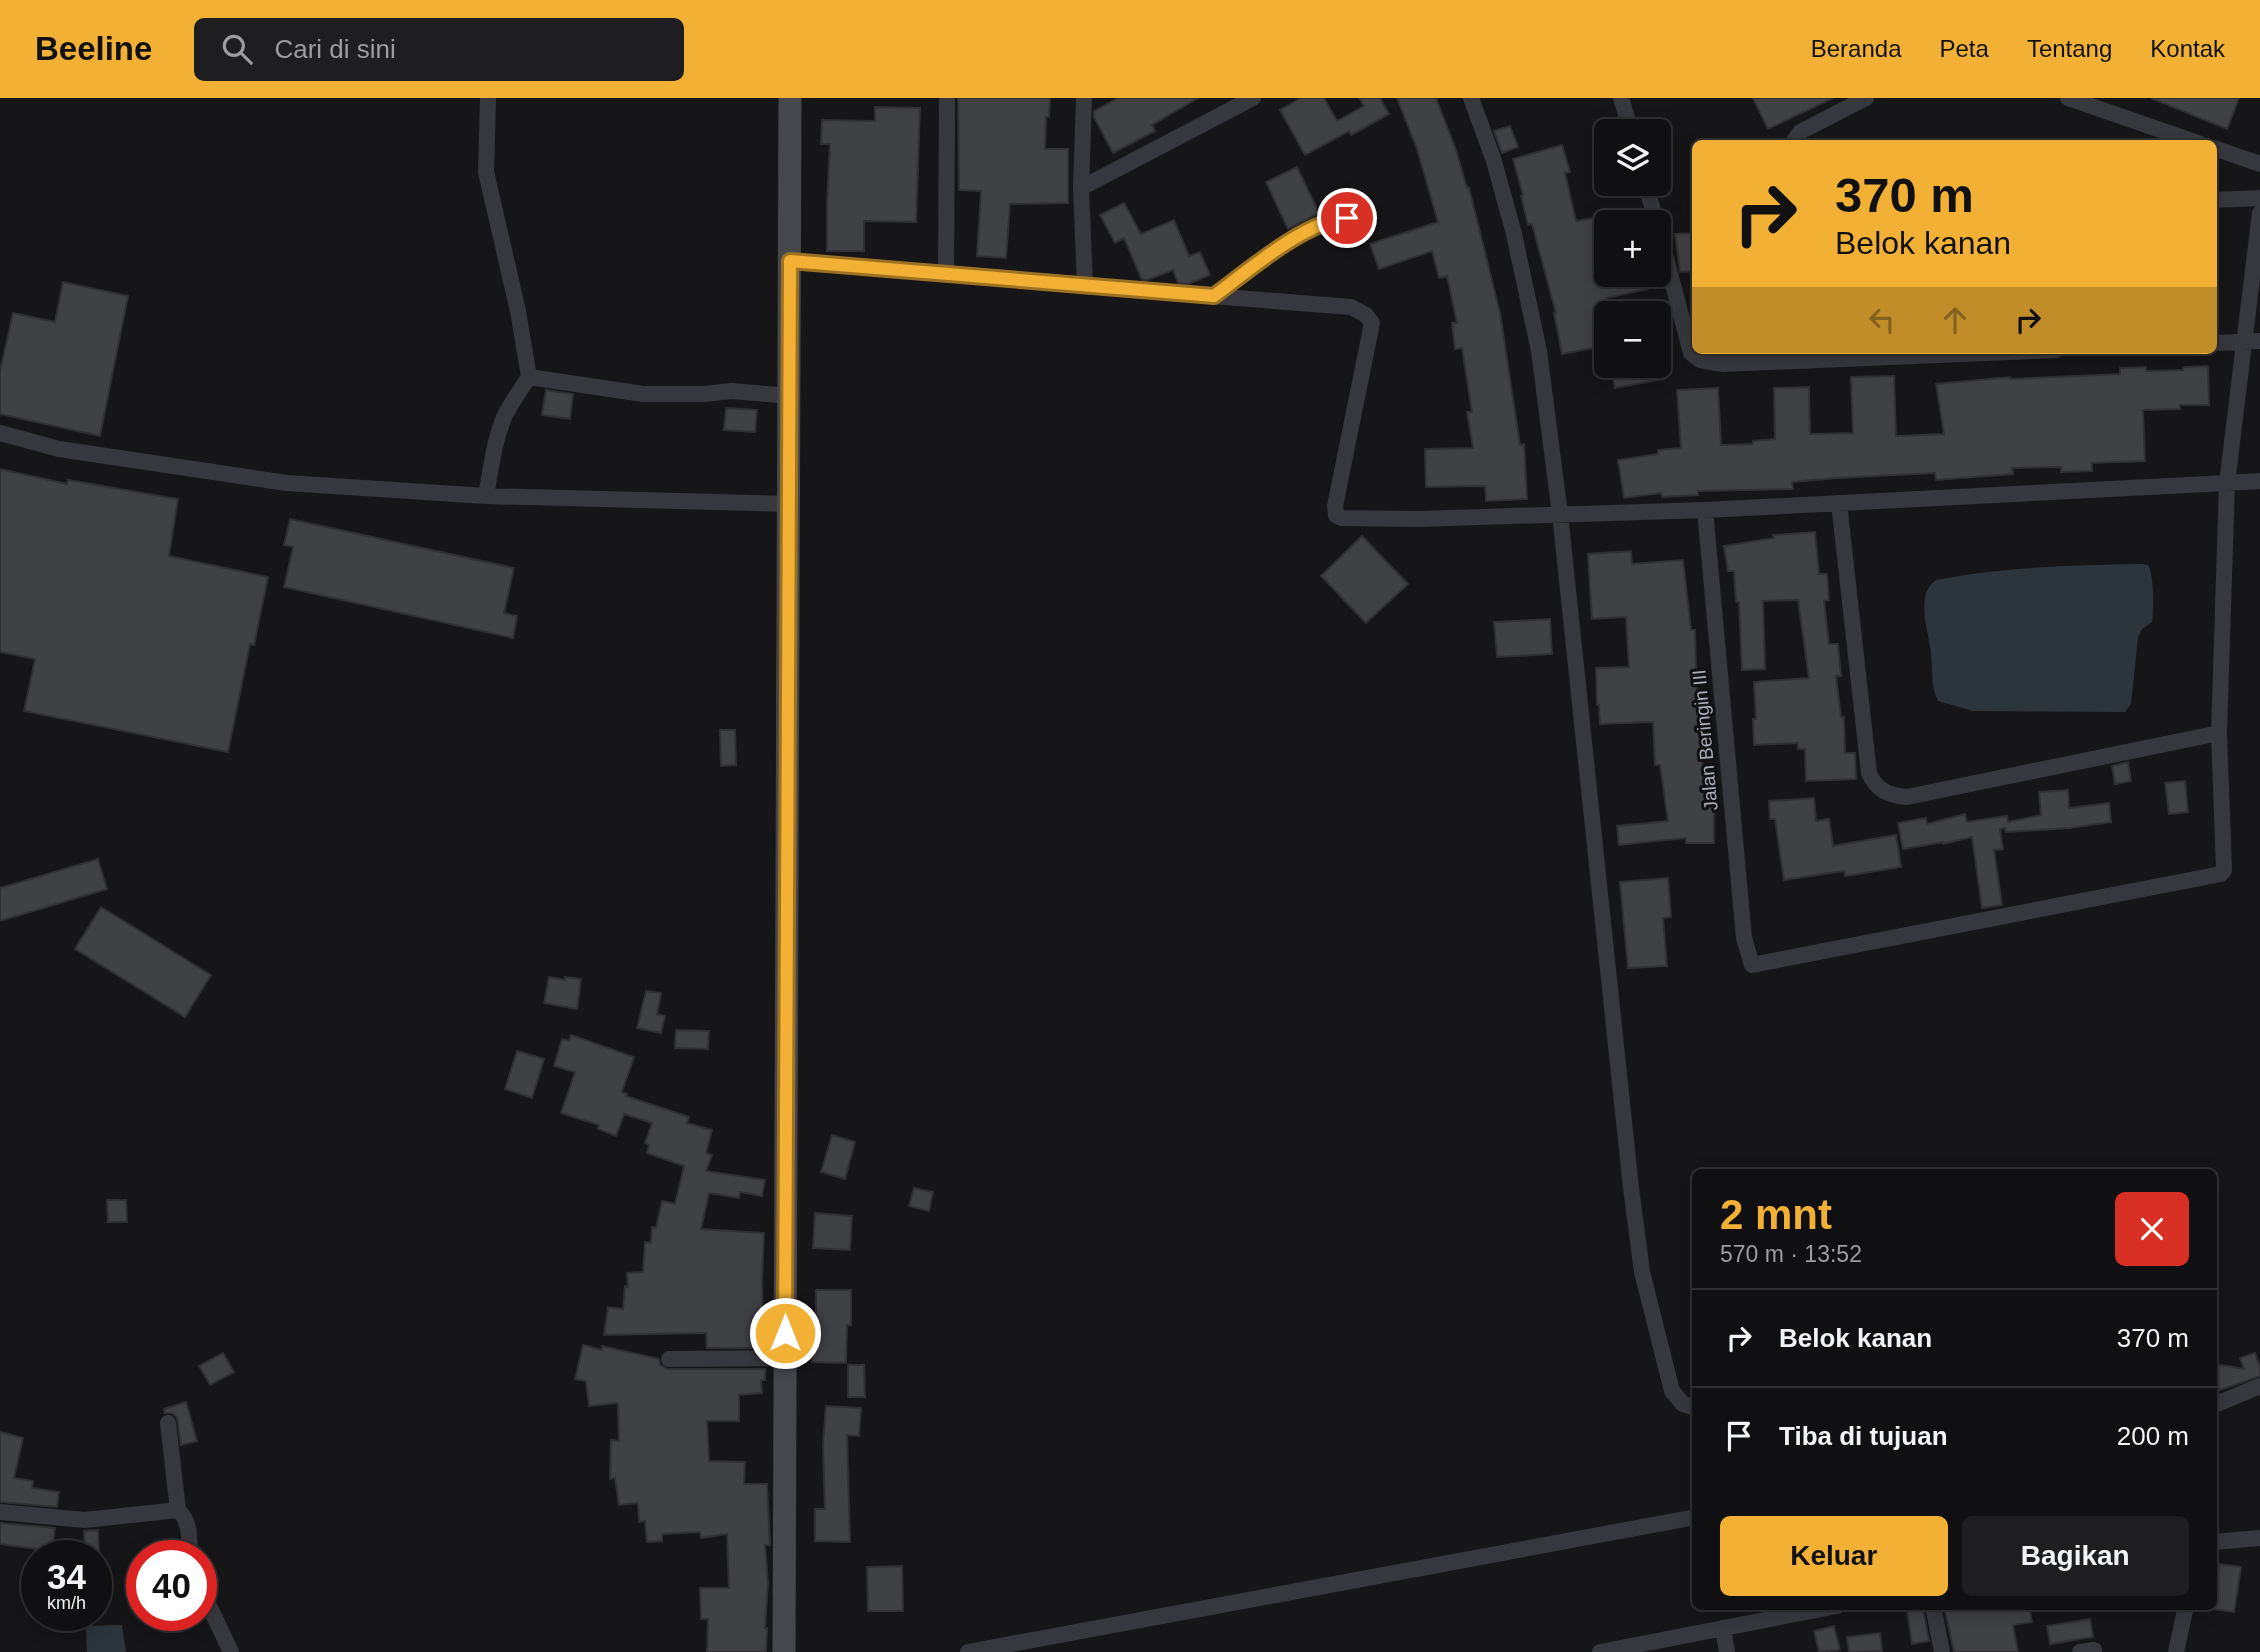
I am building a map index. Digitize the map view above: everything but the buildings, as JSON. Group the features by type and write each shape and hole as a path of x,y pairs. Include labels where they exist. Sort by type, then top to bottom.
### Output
{"street":[{"path":"486,496 493,456 505,415 529,377 518,310 486,172 488,98"},
{"path":"784,1652 790,98"},
{"path":"946,275 947,98"},
{"path":"1083,98 1081,188 1085,286"},
{"path":"1081,188 1253,98"},
{"path":"1471,98 1494,161 1528,293 1539,351 1560,514 1642,1272 1672,1391 1683,1404 1692,1407"},
{"path":"1621,98 1627,119"},
{"path":"1795,140 1800,132 1866,98"},
{"path":"2068,98 2189,140"},
{"path":"2217,149 2260,164"},
{"path":"2217,200 2260,198"},
{"path":"1839,503 1869,773 1881,790 1894,796 1907,797 2219,733 2227,483 2252,342 2260,213"},
{"path":"1214,296 1262,260 1308,231 1334,219 1362,221"},
{"path":"790,261 1351,307 1366,315 1372,323 1335,506 1336,515 1342,518 1418,519 1705,510 2260,481"},
{"path":"1671,278 1691,354 1700,360 1723,364 1961,354"},
{"path":"2217,343 2252,342"},
{"path":"529,377 643,394 732,391 790,396"},
{"path":"0,433 59,449 287,483 486,496 790,504"},
{"name":"Jalan Beringin III","path":"1705,510 1744,938 1752,965 2221,874 2224,870 2219,733"},
{"path":"669,1359 785,1357"},
{"path":"2217,1404 2260,1386"},
{"path":"168,1423 178,1510 188,1525 189,1540"},
{"path":"0,1512 85,1520 178,1510"},
{"path":"968,1652 1692,1518"},
{"path":"2217,1542 2260,1538"},
{"path":"1600,1652 1817,1610"},
{"path":"1934,1610 1942,1652"},
{"path":"2176,1652 2185,1610"},
{"path":"217,1623 231,1652"},
{"path":"1723,1629 1727,1652"}],"shaded area":[{"path":"2148,565 2151,576 2152,622 2142,629 2138,637 2131,704 2125,712 1973,711 1938,701 1933,683 1924,612 1926,593 1936,580 2013,569"},
{"path":"112,1625 122,1625 126,1652 87,1652 86,1631 112,1631"}],"route":[{"path":"785,1333 790,261 1214,296 1262,260 1308,231 1334,219 1347,218"}]}
